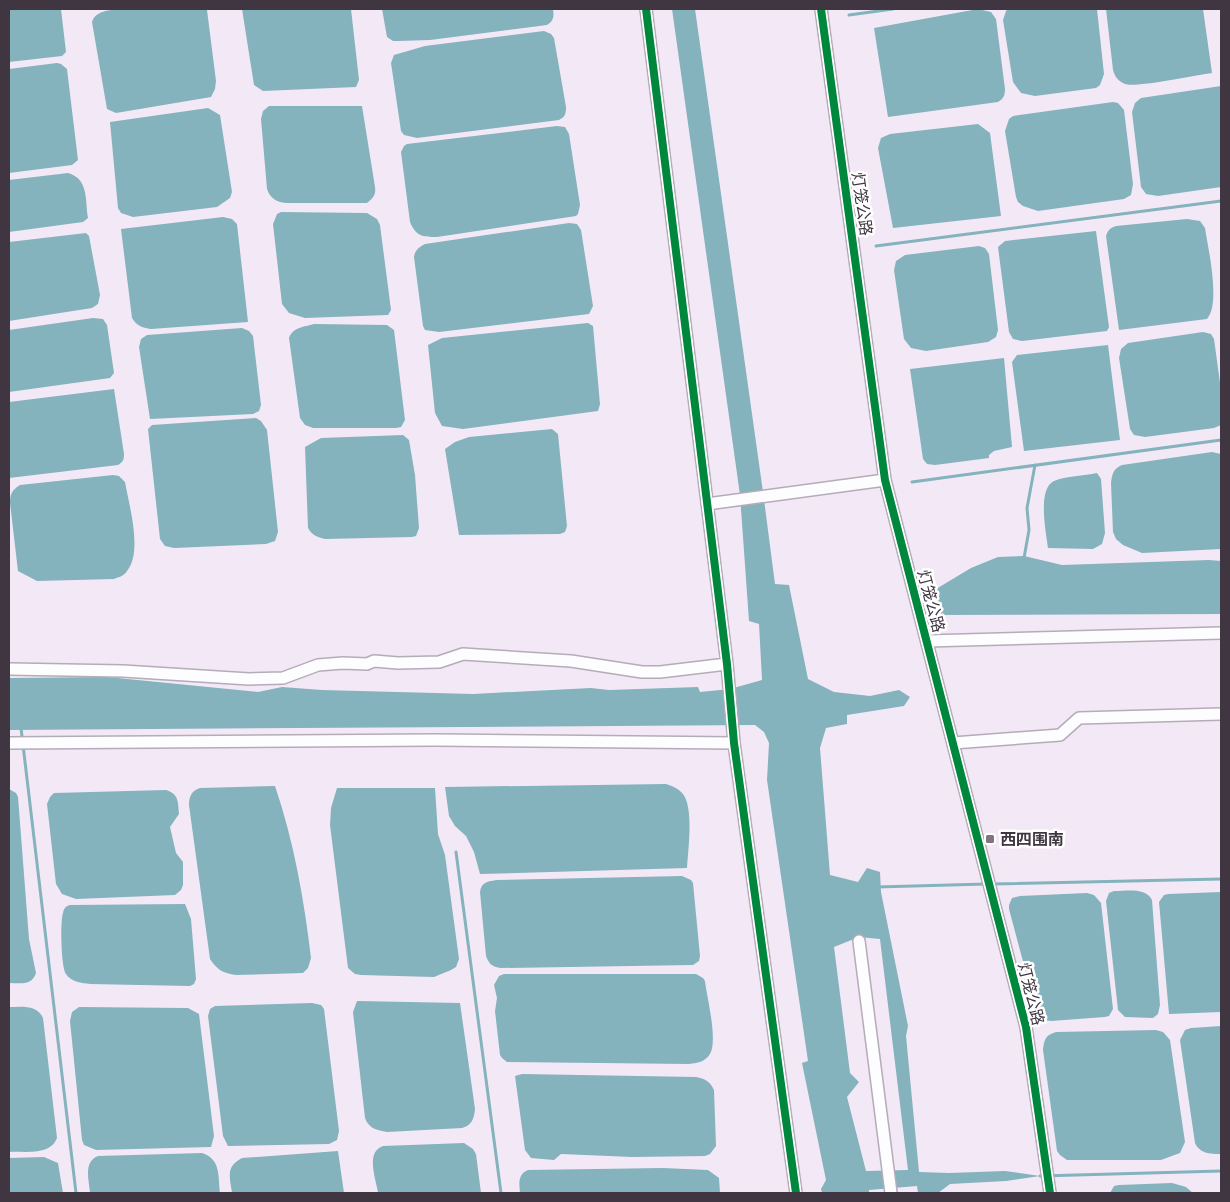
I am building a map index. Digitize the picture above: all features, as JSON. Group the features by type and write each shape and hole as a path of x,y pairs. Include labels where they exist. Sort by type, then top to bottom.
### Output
{"street":[{"path":"646,9 727,664 734,742 796,1193"},
{"name":"灯笼公路","path":"821,9 885,480 1026,1027 1049,1188"},
{"path":"707,504 885,480"},
{"path":"927,641 1221,632"},
{"path":"9,669 123,671 249,679 283,678 318,664 367,664 374,661 398,663 439,662 463,654 571,661 642,672 660,672 727,664"},
{"path":"953,743 1060,735 1079,718 1221,714"},
{"path":"12,743 435,740 734,742"},
{"path":"858,941 891,1192"}],"water":[{"path":"9,9 61,9 66,52 62,56 9,62"},
{"path":"125,9 207,10 216,81 211,97 116,113 107,109 92,22 101,12"},
{"path":"242,9 351,9 359,80 356,87 263,91 254,85"},
{"path":"382,9 553,9 553,14 552,20 547,25 430,40 393,41 387,37"},
{"path":"672,9 695,9 775,584 789,585 808,679 834,692 870,696 899,690 910,697 904,706 847,715 847,724 826,728 820,748 830,875 858,882 867,868 880,872 881,892 908,1026 906,1036 919,1172 1005,1171 1040,1176 1006,1181 950,1184 938,1193 918,1193 917,1186 869,1190 869,1193 822,1193 821,1189 826,1180 802,1063 808,1061 767,780 769,743 764,732 755,725 9,730 9,678 107,677 258,692 282,687 322,690 473,694 591,688 609,690 698,687 700,692 730,689 762,680 759,624 749,621 740,495","holes":["859,937 880,939 908,1170 866,1171 847,1097 859,1082 850,1073 834,947"]},
{"path":"978,9 991,12 996,19 1005,89 1005,94 1002,98 998,102 888,117 874,28"},
{"path":"1008,9 1097,9 1104,74 1100,85 1096,88 1035,96 1021,93 1013,82 1003,20"},
{"path":"1106,9 1203,9 1212,73 1141,84 1131,85 1123,83 1117,78 1113,70"},
{"path":"544,31 551,34 554,38 566,107 565,115 561,119 417,138 404,135 401,131 391,63 394,55 425,46"},
{"path":"57,63 67,69 78,160 72,165 9,173 9,69"},
{"path":"1221,86 1221,187 1158,196 1146,194 1141,187 1132,112 1135,103 1141,98"},
{"path":"1113,102 1118,103 1124,110 1133,184 1131,195 1124,199 1038,211 1023,206 1018,202 1005,131 1009,119 1013,116"},
{"path":"269,106 362,106 375,187 375,194 371,199 367,203 286,203 276,201 267,189 261,119 263,111"},
{"path":"208,108 220,115 232,192 230,198 217,207 133,217 121,213 118,208 110,122"},
{"path":"978,124 990,133 1001,216 893,228 878,148 881,138 890,134"},
{"path":"557,126 565,127 569,134 580,205 576,216 437,237 427,237 417,233 410,222 401,152 404,146 407,144"},
{"path":"68,173 80,180 83,185 88,218 83,222 9,232 9,180"},
{"path":"281,212 367,213 377,219 380,225 391,310 388,315 305,318 289,313 282,304 273,224 277,214"},
{"path":"223,217 232,219 237,224 248,322 151,329 137,324 132,318 121,229"},
{"path":"1187,219 1200,221 1205,228 1211,262 1213,289 1211,312 1207,319 1119,330 1106,236 1108,232 1116,226"},
{"path":"569,223 577,224 581,230 593,306 589,314 439,332 425,330 414,257 415,252 419,248 425,244"},
{"path":"1096,231 1109,327 1107,331 1022,341 1013,339 1009,332 998,247 1005,241"},
{"path":"86,233 89,236 100,295 98,304 92,308 9,321 9,242"},
{"path":"979,246 985,248 989,254 998,330 996,337 988,342 926,351 911,348 904,339 894,270 896,261 905,255"},
{"path":"93,318 103,319 107,325 114,373 110,378 9,392 9,330"},
{"path":"588,323 593,326 600,404 598,411 463,429 442,426 435,413 428,345 442,338"},
{"path":"314,324 387,325 394,330 405,420 401,427 313,428 305,425 300,418 289,338 296,330"},
{"path":"242,328 249,331 253,336 261,405 259,411 253,414 150,419 139,347 141,339 147,335"},
{"path":"1203,332 1211,334 1214,339 1221,390 1221,425 1214,428 1145,437 1134,435 1130,429 1119,358 1121,349 1128,343"},
{"path":"1108,345 1120,440 1024,451 1012,362 1017,355"},
{"path":"1004,358 1012,447 994,451 989,455 989,458 935,465 927,464 923,459 910,369"},
{"path":"114,389 124,454 121,463 118,465 9,478 9,402"},
{"path":"256,418 261,421 267,430 278,532 275,541 266,544 174,548 165,546 160,539 148,429 152,425"},
{"path":"552,429 558,434 567,526 565,532 560,534 459,535 445,449 455,442 469,437"},
{"path":"403,435 409,440 415,475 419,528 416,536 325,539 311,532 308,528 305,447 321,438"},
{"path":"1212,452 1221,454 1221,549 1142,553 1123,545 1116,539 1113,532 1111,483 1117,468 1122,465"},
{"path":"1097,473 1101,479 1105,533 1102,544 1093,549 1048,548 1044,501 1049,486 1059,479"},
{"path":"113,475 119,476 125,482 134,528 134,552 132,563 126,573 114,579 37,581 18,571 10,503 13,491 20,485"},
{"path":"1024,556 1062,565 1221,561 1221,614 933,615 925,588 936,589 971,568 998,557"},
{"path":"666,784 673,786 683,794 688,809 690,830 687,868 480,874 474,852 466,836 455,826 449,816 445,787"},
{"path":"275,786 288,828 297,871 311,958 308,968 303,973 231,974 215,966 210,959 189,799 200,788"},
{"path":"337,788 435,788 438,834 445,855 459,959 456,967 434,977 361,975 355,974 348,968 330,825 331,808"},
{"path":"9,789 16,793 18,797 29,939 36,973 29,982 21,983 9,983"},
{"path":"166,790 176,796 178,802 179,814 170,827 176,853 183,862 183,885 181,890 175,895 76,899 62,894 56,884 47,804 54,793"},
{"path":"682,876 693,883 700,956 699,961 693,965 501,968 493,966 487,959 480,892 482,886 486,883 497,880"},
{"path":"1114,891 1141,891 1152,900 1160,1005 1158,1014 1153,1018 1125,1017 1118,1010 1106,901 1109,893"},
{"path":"1221,892 1221,1012 1169,1014 1159,902 1164,895 1168,894"},
{"path":"1087,893 1094,895 1101,903 1113,1009 1109,1016 1105,1017 1044,1020 1037,1014 1009,905 1012,898 1020,896"},
{"path":"185,904 191,919 196,979 194,984 190,986 90,984 80,983 66,974 63,963 61,934 63,913 67,906"},
{"path":"504,974 696,974 705,981 713,1039 710,1054 698,1063 689,1064 507,1062 500,1055 495,1011 497,998 494,985 499,976"},
{"path":"357,1001 460,1003 475,1109 470,1123 462,1128 387,1132 377,1130 369,1125 365,1118 353,1012"},
{"path":"312,1003 321,1005 324,1009 339,1131 337,1140 329,1144 228,1146 223,1136 208,1016 210,1009 215,1006"},
{"path":"9,1007 33,1008 43,1018 57,1138 54,1144 43,1150 9,1152"},
{"path":"79,1007 188,1008 199,1014 214,1136 211,1147 96,1150 84,1145 70,1021 72,1012"},
{"path":"1221,1026 1221,1154 1213,1154 1206,1153 1197,1147 1195,1143 1180,1040 1185,1030"},
{"path":"1156,1030 1163,1032 1170,1040 1185,1142 1180,1153 1161,1160 1067,1160 1060,1155 1057,1151 1043,1050 1046,1038 1056,1032"},
{"path":"522,1074 696,1077 702,1079 709,1082 714,1090 716,1146 710,1154 705,1156 632,1157 561,1154 554,1160 531,1158 525,1150 515,1076"},
{"path":"464,1143 473,1149 476,1154 481,1193 378,1193 373,1160 374,1154 383,1146"},
{"path":"338,1151 344,1193 232,1193 231,1169 242,1158"},
{"path":"202,1153 213,1159 216,1164 220,1193 90,1193 88,1172 90,1162 98,1156"},
{"path":"44,1157 58,1163 63,1193 9,1193 9,1158"},
{"path":"663,1168 708,1170 719,1178 720,1193 520,1193 519,1182 521,1176 528,1170"},
{"path":"1172,1183 1186,1187 1193,1193 1110,1193 1114,1186 1119,1185"}],"waterway":[{"path":"849,15 893,9"},
{"path":"876,246 1221,201"},
{"path":"912,482 1221,440"},
{"path":"1024,558 1029,530 1027,508 1035,465"},
{"path":"21,728 76,1193"},
{"path":"456,852 501,1193"},
{"path":"992,884 1221,879"},
{"path":"877,887 986,884"},
{"path":"1040,1176 1221,1171"}],"cycle path":[{"path":"646,9 727,664 734,743 796,1193"},
{"path":"821,9 885,480 1026,1027 1050,1193"}],"place":[{"name":"西四围南","path":"990,839"}]}
